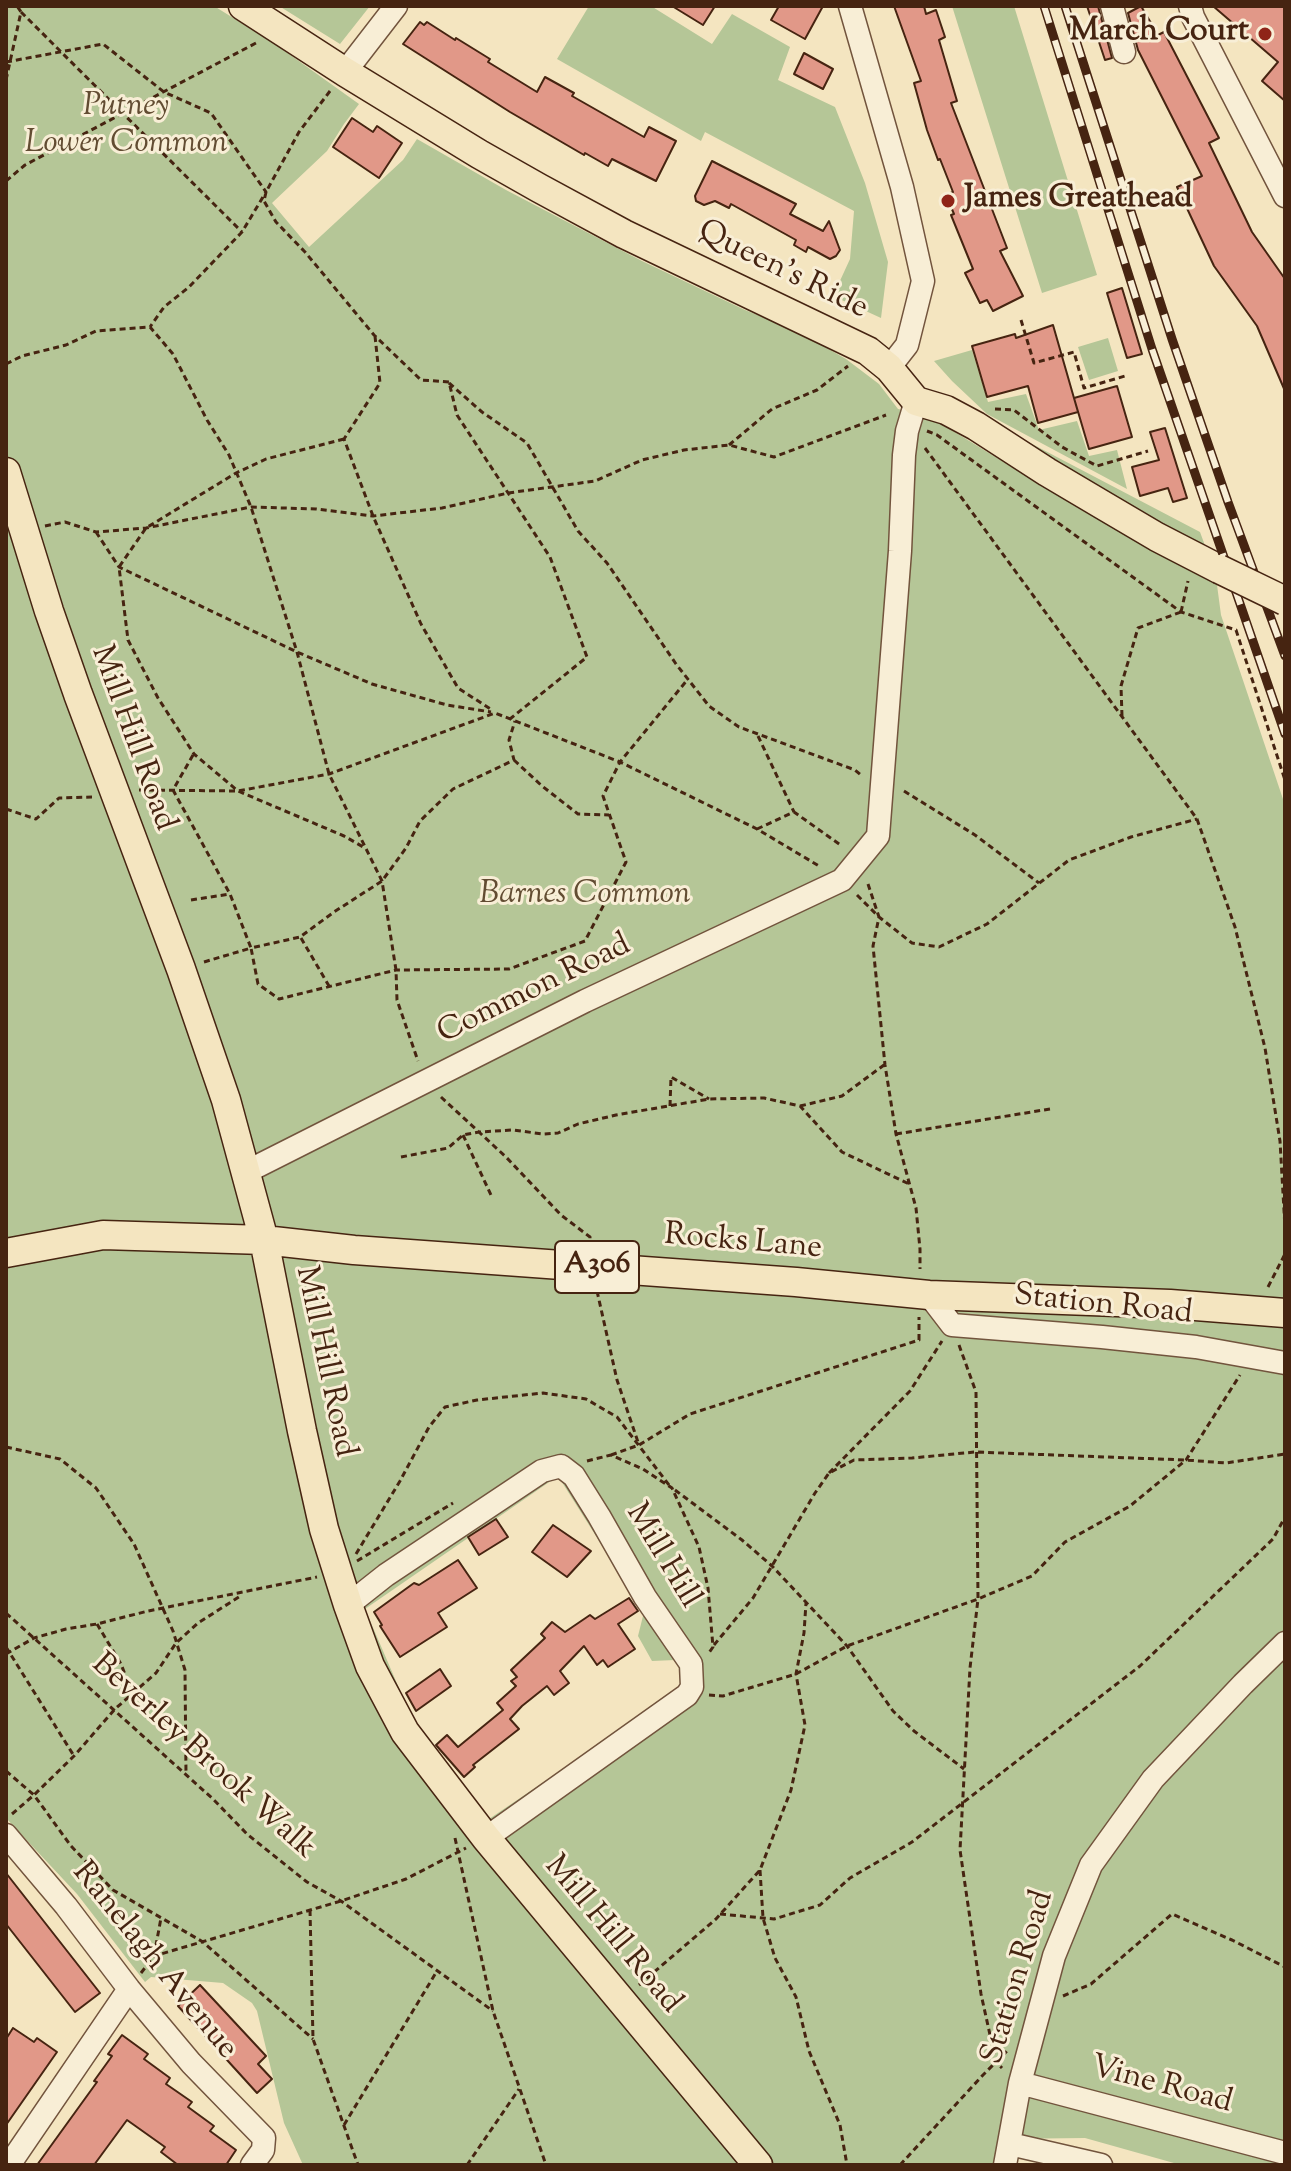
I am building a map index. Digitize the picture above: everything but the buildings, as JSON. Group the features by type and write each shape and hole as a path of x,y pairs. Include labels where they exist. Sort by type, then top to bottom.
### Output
{"main road":[{"name":"Queen's Ride","path":"243,6 345,72 539,188 624,234 878,360 912,414"},
{"path":"912,414 946,410 1157,537 1285,601"},
{"name":"Mill Hill Road","path":"6,472 49,611 226,1100 264,1240 324,1529 370,1666 405,1732 486,1838 758,2165"},
{"name":"Rocks Lane","path":"6,1253 103,1235 264,1240 354,1250 924,1294 1170,1304 1285,1313"}],"street":[{"path":"345,72 396,6"},
{"path":"850,6 902,187 923,281 907,345 878,360"},
{"path":"1190,6 1283,189"},
{"path":"1116,7 1124,52"},
{"name":"Common Road","path":"246,1172 585,1001 842,880 878,836 900,551 904,455 912,414"},
{"path":"924,1294 952,1325"},
{"name":"Station Road","path":"952,1325 1196,1347 1285,1363"},
{"name":"Mill Hill","path":"348,1605 386,1575 542,1471 561,1466 574,1476 645,1597 691,1664 690,1686"},
{"name":"Station Road","path":"1008,2154 1020,2083 1054,1956 1091,1865 1153,1779 1285,1643"},
{"path":"486,1838 690,1686"},
{"name":"Ranelagh Avenue","path":"6,1835 191,2063 264,2138 263,2150 252,2165"},
{"path":"9,2165 129,1989"},
{"name":"Vine Road","path":"1020,2083 1285,2153"},
{"path":"1008,2154 1101,2165"}],"path":[{"path":"17,6 242,232"},
{"path":"6,80 21,12"},
{"path":"6,181 25,165 280,30"},
{"path":"8,61 103,44 164,92 211,113 266,192 264,201 276,222 374,335 421,380 449,382 482,412 527,443 578,531 607,563 676,664 709,706 739,727 855,770 882,784 975,835 1039,883"},
{"path":"150,327 164,307 189,287 242,232 299,132 345,72"},
{"path":"1021,320 1034,363 1074,352 1084,388 1125,376"},
{"path":"6,364 22,356 66,345 96,331 150,327"},
{"path":"150,327 173,354 251,507 297,652 329,774 382,881 396,970 397,1000 425,1082"},
{"path":"119,567 146,528 236,473 266,459 344,439 380,383 374,335"},
{"path":"729,445 772,409 878,360"},
{"path":"449,382 457,415 550,557 587,657 509,719"},
{"path":"992,409 1014,410 1062,447 1097,466 1148,451"},
{"path":"912,414 1181,612 1236,630 1285,780"},
{"path":"912,414 1197,819 1235,927 1265,1048 1280,1141 1285,1228"},
{"path":"23,530 65,522 96,532 146,528 251,507 316,509 373,516 442,508 508,493 595,481 642,460 684,450 729,445 774,457 886,415"},
{"path":"344,439 373,516 421,624 458,688 495,713 620,762 757,829 842,880 879,917 912,943 939,947 987,924 1069,860 1131,837 1197,819"},
{"path":"96,532 119,567 128,640 158,698 194,754 238,791 344,836 367,849"},
{"path":"1181,612 1193,556"},
{"path":"119,567 297,652 372,684 447,705 495,713"},
{"path":"1122,716 1121,686 1138,628 1181,612"},
{"path":"173,790 230,894 251,948 258,984 279,999 396,970 509,969 585,941 626,862 603,796 620,762 688,679"},
{"path":"6,809 36,819 59,798 94,797 113,790 238,791 329,774 495,713"},
{"path":"515,721 509,740 514,760 578,814 609,815"},
{"path":"582,1462 639,1445 690,1414 919,1340 924,1294 920,1249 916,1208 896,1134 885,1065 873,946 879,917 859,859 794,812 758,734"},
{"path":"173,790 194,754"},
{"path":"181,969 300,937 382,881 406,848 420,821 453,789 514,760"},
{"path":"757,829 794,812"},
{"path":"191,900 230,894"},
{"path":"300,937 329,986"},
{"path":"401,1157 448,1148 463,1135 513,1130 558,1133 578,1124 616,1115 709,1099 764,1098 800,1106 842,1096 885,1065"},
{"path":"670,1106 671,1077 709,1099"},
{"path":"800,1106 842,1152 909,1184"},
{"path":"896,1134 1050,1109"},
{"path":"463,1135 491,1195"},
{"path":"1280,1141 1285,1144"},
{"path":"1267,1289 1285,1254"},
{"path":"952,1325 976,1392 978,1599 970,1668 960,1850 981,1994 996,2062 1020,2083"},
{"path":"952,1325 910,1391 829,1473 753,1598 713,1647 690,1686 723,1696 796,1674 847,1646 978,1599 1032,1576 1065,1542 1130,1506 1186,1460 1250,1359"},
{"path":"461,1499 348,1566 429,1427 445,1407 477,1400 543,1393 586,1399 617,1417 672,1488 699,1547 708,1588 713,1647"},
{"path":"6,1447 60,1459 96,1488 134,1544 163,1608 185,1670 186,1774"},
{"path":"829,1473 854,1460 975,1452 1226,1463 1285,1454"},
{"path":"611,1455 643,1469 672,1488 772,1566 847,1646 893,1711 964,1769"},
{"path":"720,1914 774,1919 820,1905 850,1878 912,1842 1140,1666 1273,1539 1285,1517"},
{"path":"8,1653 34,1638 66,1629 337,1573"},
{"path":"6,1819 74,1756 115,1709 156,1673 176,1643 198,1623 245,1593"},
{"path":"620,2000 720,1914 760,1870 791,1790 805,1725 796,1674 806,1603"},
{"name":"Beverley Brook Walk","path":"6,1613 186,1774 247,1834 307,1882 341,1901 493,2011"},
{"path":"97,1624 121,1664 133,1695"},
{"path":"6,1647 74,1756"},
{"path":"6,1771 34,1795 71,1846 113,1890 203,1942 313,2039"},
{"path":"455,1838 493,2011 546,2165"},
{"path":"154,1956 406,1879 486,1838"},
{"path":"760,1870 763,1918 775,1958 796,1997 809,2051 840,2125 847,2165"},
{"path":"310,1910 313,2039 358,2165"},
{"path":"1060,1997 1091,1984 1172,1914 1285,1967"},
{"path":"129,1989 154,1956 161,1918"},
{"path":"344,2125 437,1971"},
{"path":"900,2165 1017,2041 1033,2038"},
{"path":"467,2165 520,2087"}],"green space":[{"name":"Barnes Common","path":"6,6 214,6 275,44 359,104 327,151 272,203 309,247 403,160 417,139 506,190 642,261 797,331 846,359 879,384 898,409 927,415 1085,512 1217,585 1221,615 1285,805 1285,2165 1181,2165 1085,2138 1003,2139 993,2165 303,2165 284,2123 257,2011 252,2003 223,1983 151,1977 145,1982 77,1894 6,1818","holes":["558,1476 644,1612 638,1636 652,1661 675,1660 682,1670 683,1688 489,1819 417,1730 365,1609"]},
{"path":"279,6 370,6 340,44"},
{"path":"589,6 651,6 712,44 732,14 790,47 778,80 835,107 865,183 888,262 881,318 833,296 850,259 854,211 705,132 701,141 557,59"},
{"path":"952,6 1014,6 1097,275 1042,293"},
{"path":"1108,338 1118,371 1089,380 1078,347"},
{"path":"972,350 988,402 1026,394 1039,430 1077,421 1089,456 1117,450 1127,489 987,414 934,361"},
{"path":"992,423 1200,532 1207,551 1166,530"}],"railway":[{"path":"1044,6 1152,349 1285,734"},
{"path":"1065,6 1172,339 1285,656"}],"place":[{"name":"March Court","path":"1265,34"},
{"name":"James Greathead","path":"948,201"}],"park label":[{"name":"Putney Lower Common","path":"126,128"}]}
